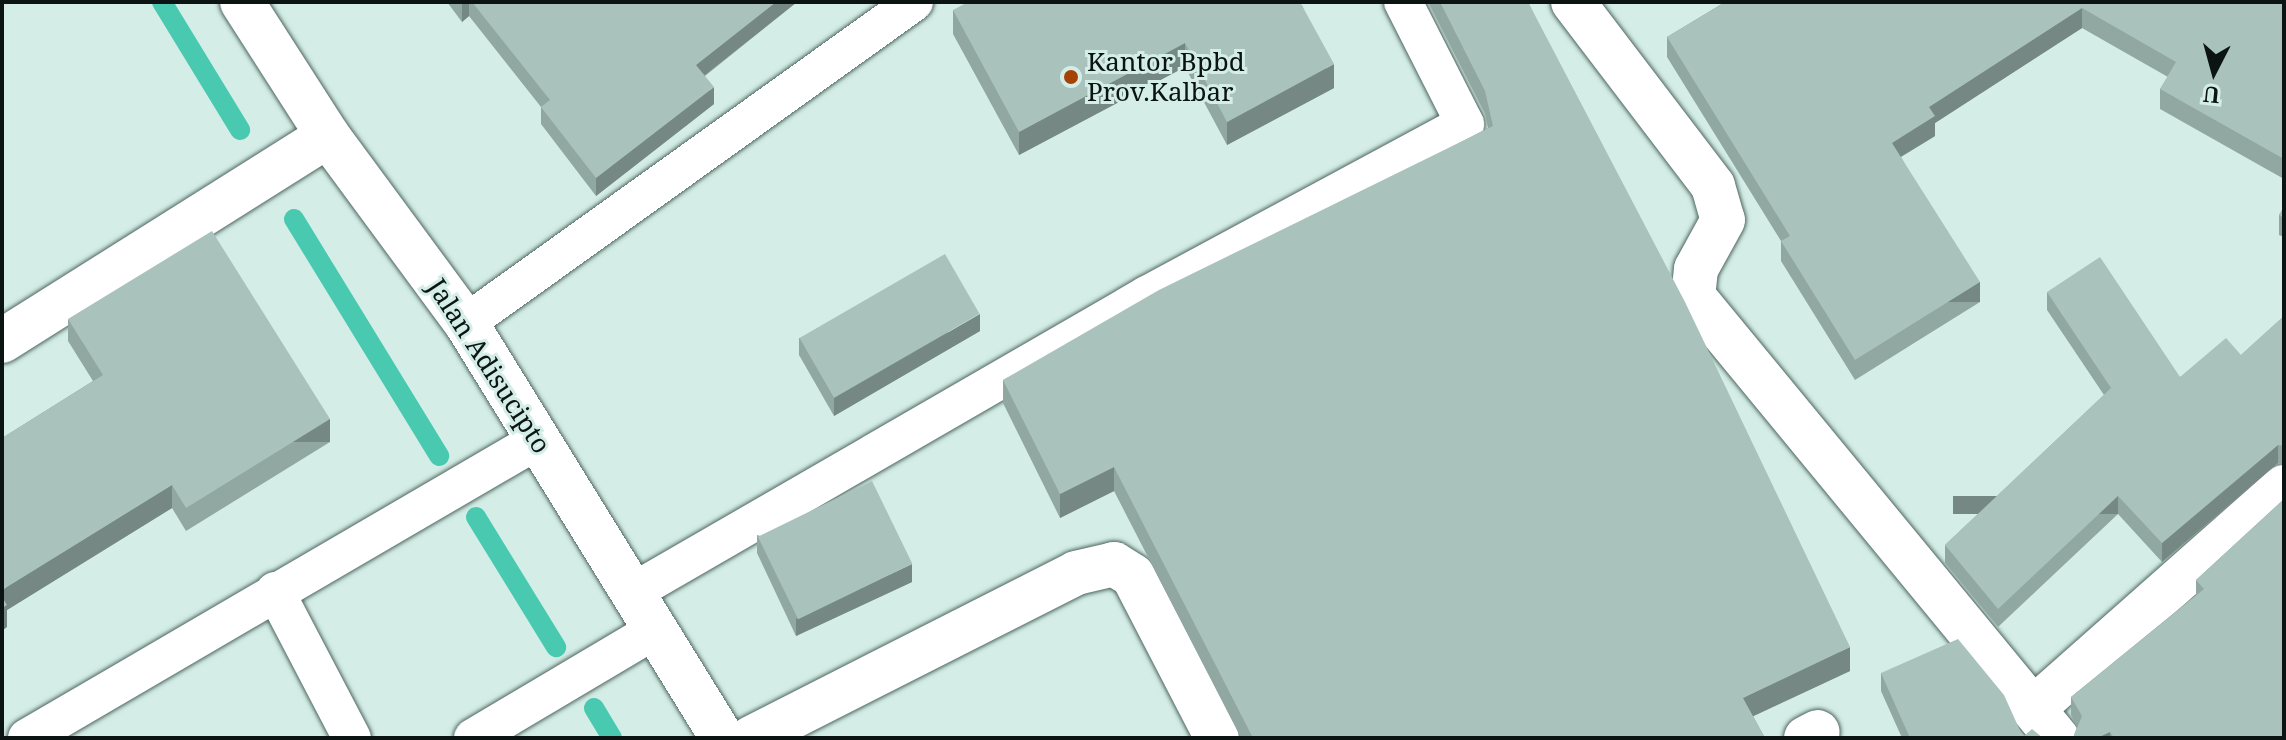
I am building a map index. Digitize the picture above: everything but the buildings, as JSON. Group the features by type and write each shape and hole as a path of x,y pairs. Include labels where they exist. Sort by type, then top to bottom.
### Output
{"street":[{"name":"Jalan Adisucipto","path":"242,2 328,136 466,323 722,738"},
{"path":"1573,2 1713,186 1723,220 1696,269 1693,296 2045,723 2284,487"},
{"path":"2,341 328,136"},
{"path":"751,738 1076,573 1114,564 1133,576 1217,738"}],"lane":[{"path":"466,323 914,2"},
{"path":"633,592 1147,295 1465,124 1403,2"},
{"path":"27,738 538,440"},
{"path":"275,591 352,738"},
{"path":"473,738 655,630"}],"waterway":[{"path":"162,2 240,130"},
{"path":"294,219 439,456"},
{"path":"476,517 556,647"},
{"path":"594,708 612,738"}],"place":[{"name":"Kantor Bpbd Prov.Kalbar","path":"1071,77"}]}
